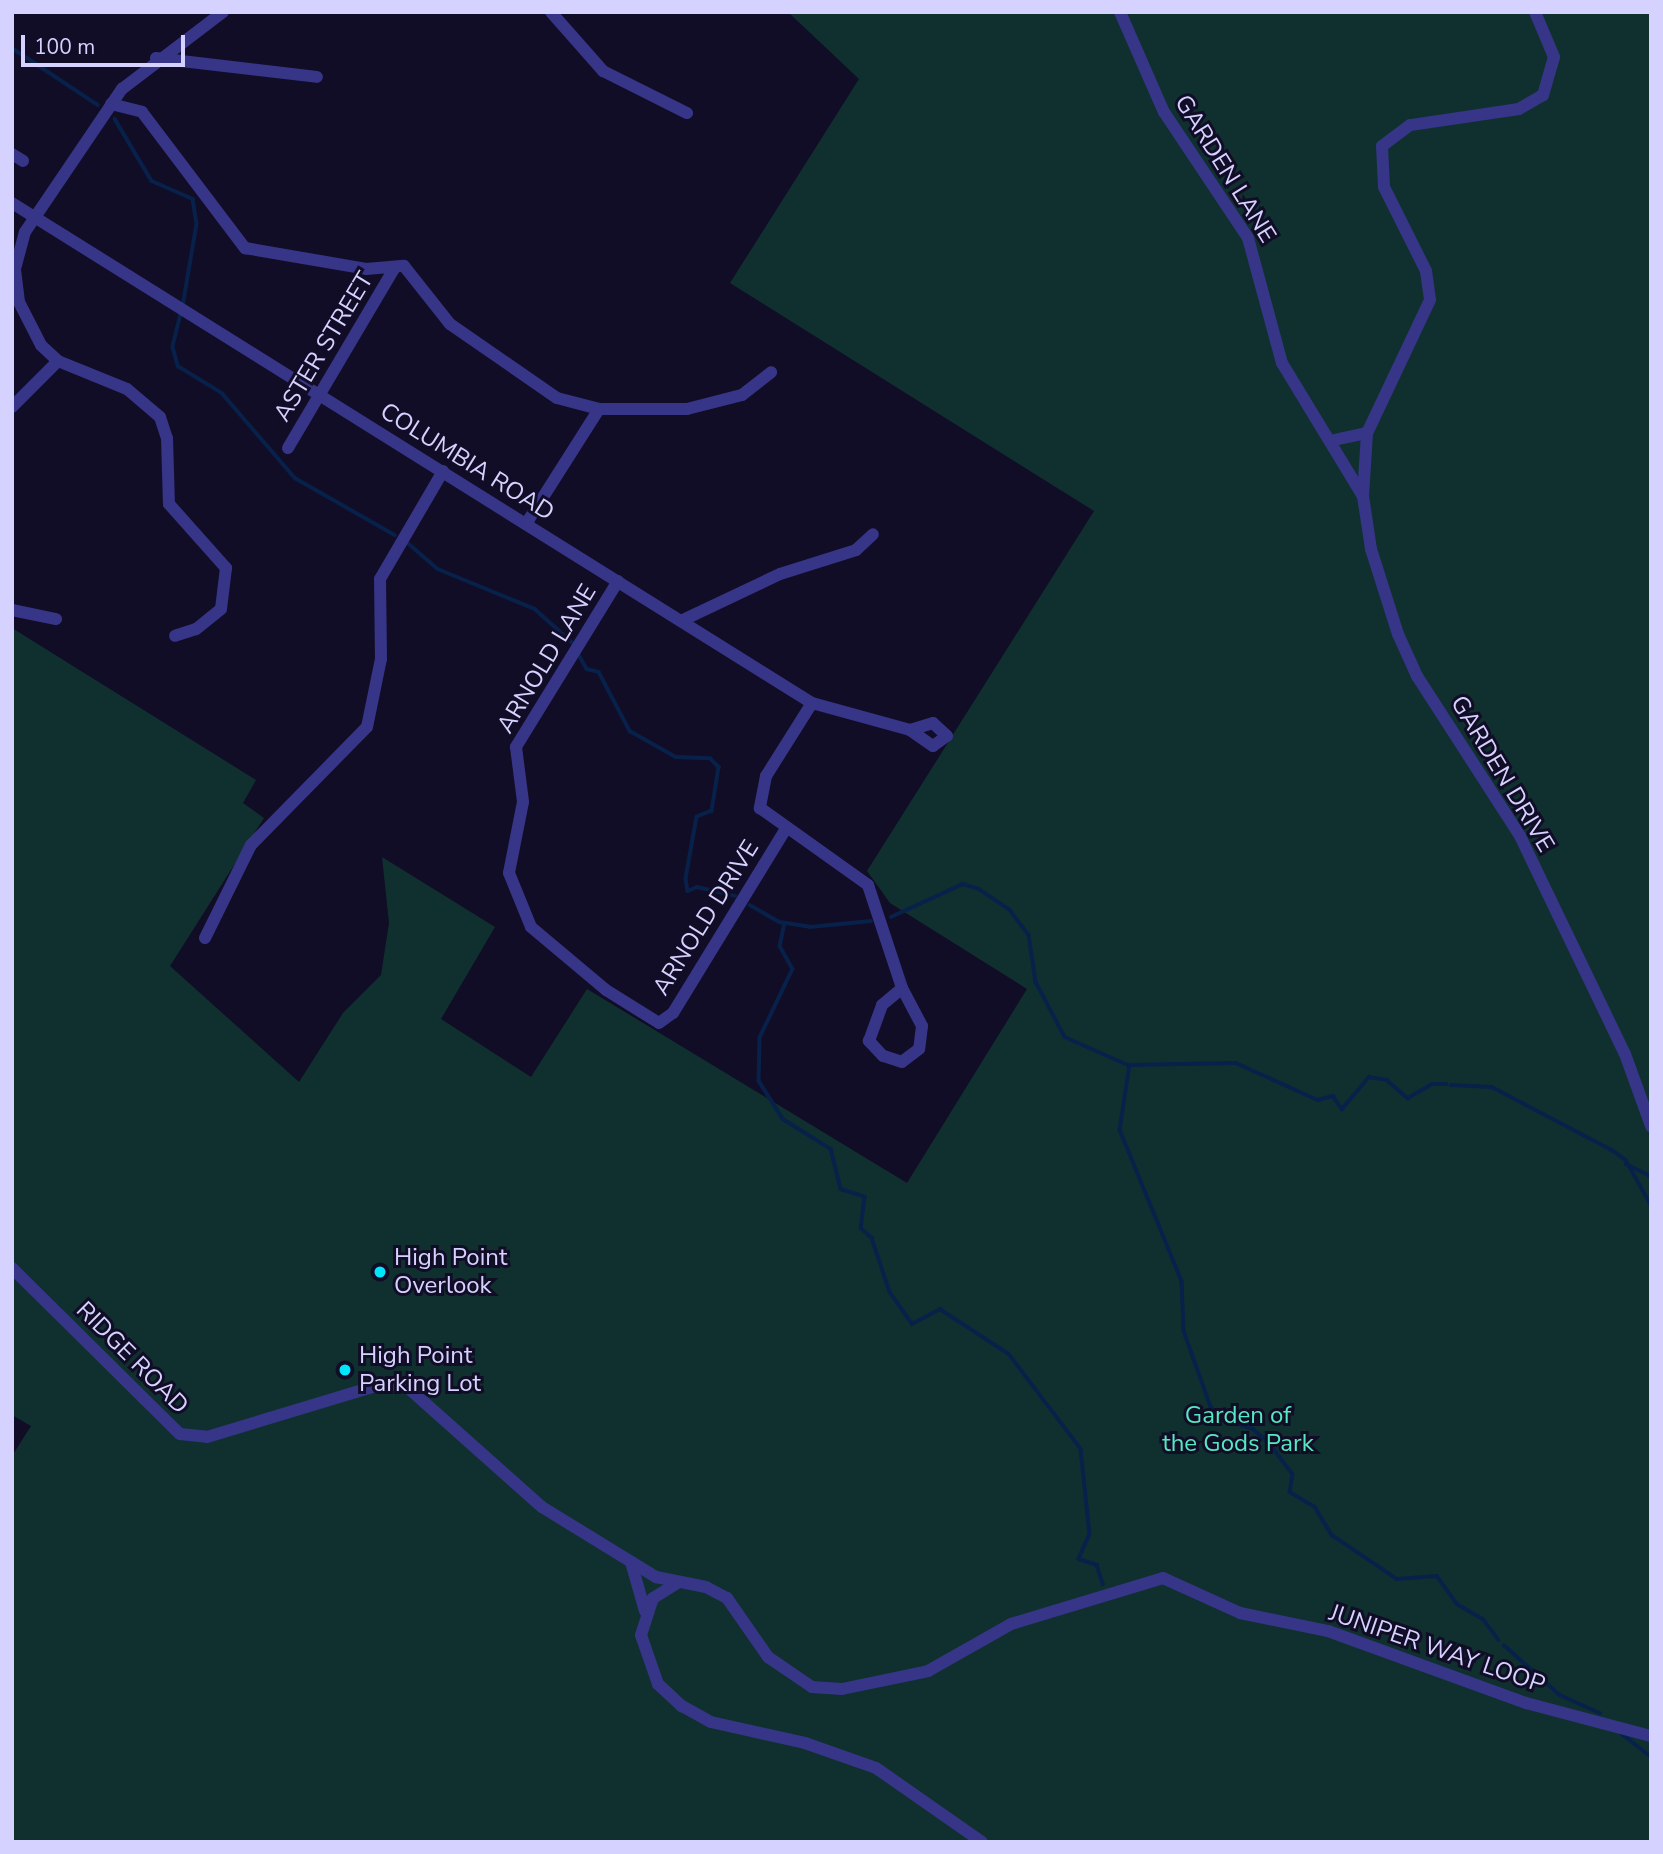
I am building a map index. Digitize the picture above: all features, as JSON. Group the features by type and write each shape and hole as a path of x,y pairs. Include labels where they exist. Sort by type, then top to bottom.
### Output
{"street":[{"path":"175,636 196,629 221,609 226,568 169,504 167,438 160,417 127,389 58,361 31,330 16,284 16,255 34,217 111,104 156,58 223,12"},
{"path":"551,12 603,71 687,113"},
{"name":"GARDEN LANE","path":"1120,12 1164,112 1248,237 1282,363 1334,440 1363,496"},
{"name":"GARDEN DRIVE","path":"1535,12 1555,69 1543,95 1519,109 1410,125 1382,146 1384,187 1426,271 1430,300 1367,433 1363,496 1371,549 1398,634 1418,676 1520,836 1625,1054 1651,1126"},
{"path":"156,58 219,70 317,77"},
{"path":"111,104 142,112 245,248 366,269 395,267 412,271 456,329 557,398 599,409 714,405 742,395 771,372"},
{"name":"COLUMBIA ROAD","path":"12,203 812,703 910,730"},
{"name":"ASTER STREET","path":"288,448 395,267"},
{"path":"12,407 58,361"},
{"path":"526,524 599,409"},
{"path":"1334,440 1367,433"},
{"path":"205,938 251,845 368,727 381,659 380,579 443,471"},
{"path":"683,620 780,574 856,550 873,534"},
{"name":"ARNOLD LANE","path":"618,581 519,739 523,802 509,873 541,939 659,1023"},
{"path":"12,610 56,619"},
{"path":"812,703 758,798 765,817 868,885 902,988 923,1035 919,1049 902,1062 883,1056 870,1041 882,1005 902,988"},
{"name":"ARNOLD DRIVE","path":"659,1023 673,1013 785,830"},
{"name":"RIDGE ROAD","path":"12,1268 180,1434 207,1437 383,1384 406,1386 510,1485 631,1562 679,1582"},
{"path":"631,1562 645,1611 647,1660 658,1684 682,1706 711,1722 805,1743 876,1769 982,1842"},
{"name":"JUNIPER WAY LOOP","path":"679,1582 727,1598 768,1657 812,1687 842,1689 918,1674 1011,1624 1163,1578 1240,1613 1328,1632 1526,1703 1651,1736"},
{"path":"645,1611 664,1588 679,1582"}],"green space":[{"name":"Garden of the Gods Park","path":"788,12 1651,12 1651,1842 12,1842 12,1456 31,1426 12,1415 12,628 256,780 243,803 264,818 170,966 299,1082 343,1013 381,975 389,923 382,857 495,927 441,1019 531,1077 587,989 907,1183 1027,989 890,903 867,871 1094,511 730,283 859,79"}],"waterway":[{"path":"12,48 98,105"},
{"path":"115,119 152,181 193,199 197,224 183,307"},
{"path":"181,314 173,347 178,366 222,393 295,478 395,535"},
{"path":"408,543 438,569 535,609 574,644"},
{"path":"578,653 587,669 599,672 630,731 676,757 710,758 719,767 712,811 697,817 686,879 688,891 697,887 735,896"},
{"path":"891,917 963,884 979,889 1010,910 1029,935 1036,982 1065,1037 1128,1065 1236,1063 1318,1100 1333,1096 1342,1109 1369,1077 1387,1080 1408,1098 1432,1084 1446,1084"},
{"path":"750,905 780,922 810,927 871,921"},
{"path":"785,923 780,946 793,969 760,1038 759,1081 783,1119 831,1149 841,1189 865,1197 861,1228 872,1238 890,1292 912,1324 940,1309 1009,1354 1081,1449 1090,1534 1079,1559 1097,1565 1103,1584"},
{"path":"1130,1065 1120,1130 1182,1281 1184,1331 1211,1407 1221,1419 1253,1429 1270,1444 1293,1474 1290,1492 1315,1507 1332,1535 1397,1579 1437,1576 1457,1604 1483,1619 1499,1640"},
{"path":"1451,1085 1492,1087 1612,1150 1626,1160 1651,1205"},
{"path":"1626,1164 1651,1176"},
{"path":"1504,1645 1560,1695 1600,1713"},
{"path":"1622,1734 1651,1757"}],"place":[{"name":"High Point Overlook","path":"380,1272"},
{"name":"High Point Parking Lot","path":"345,1370"}]}
